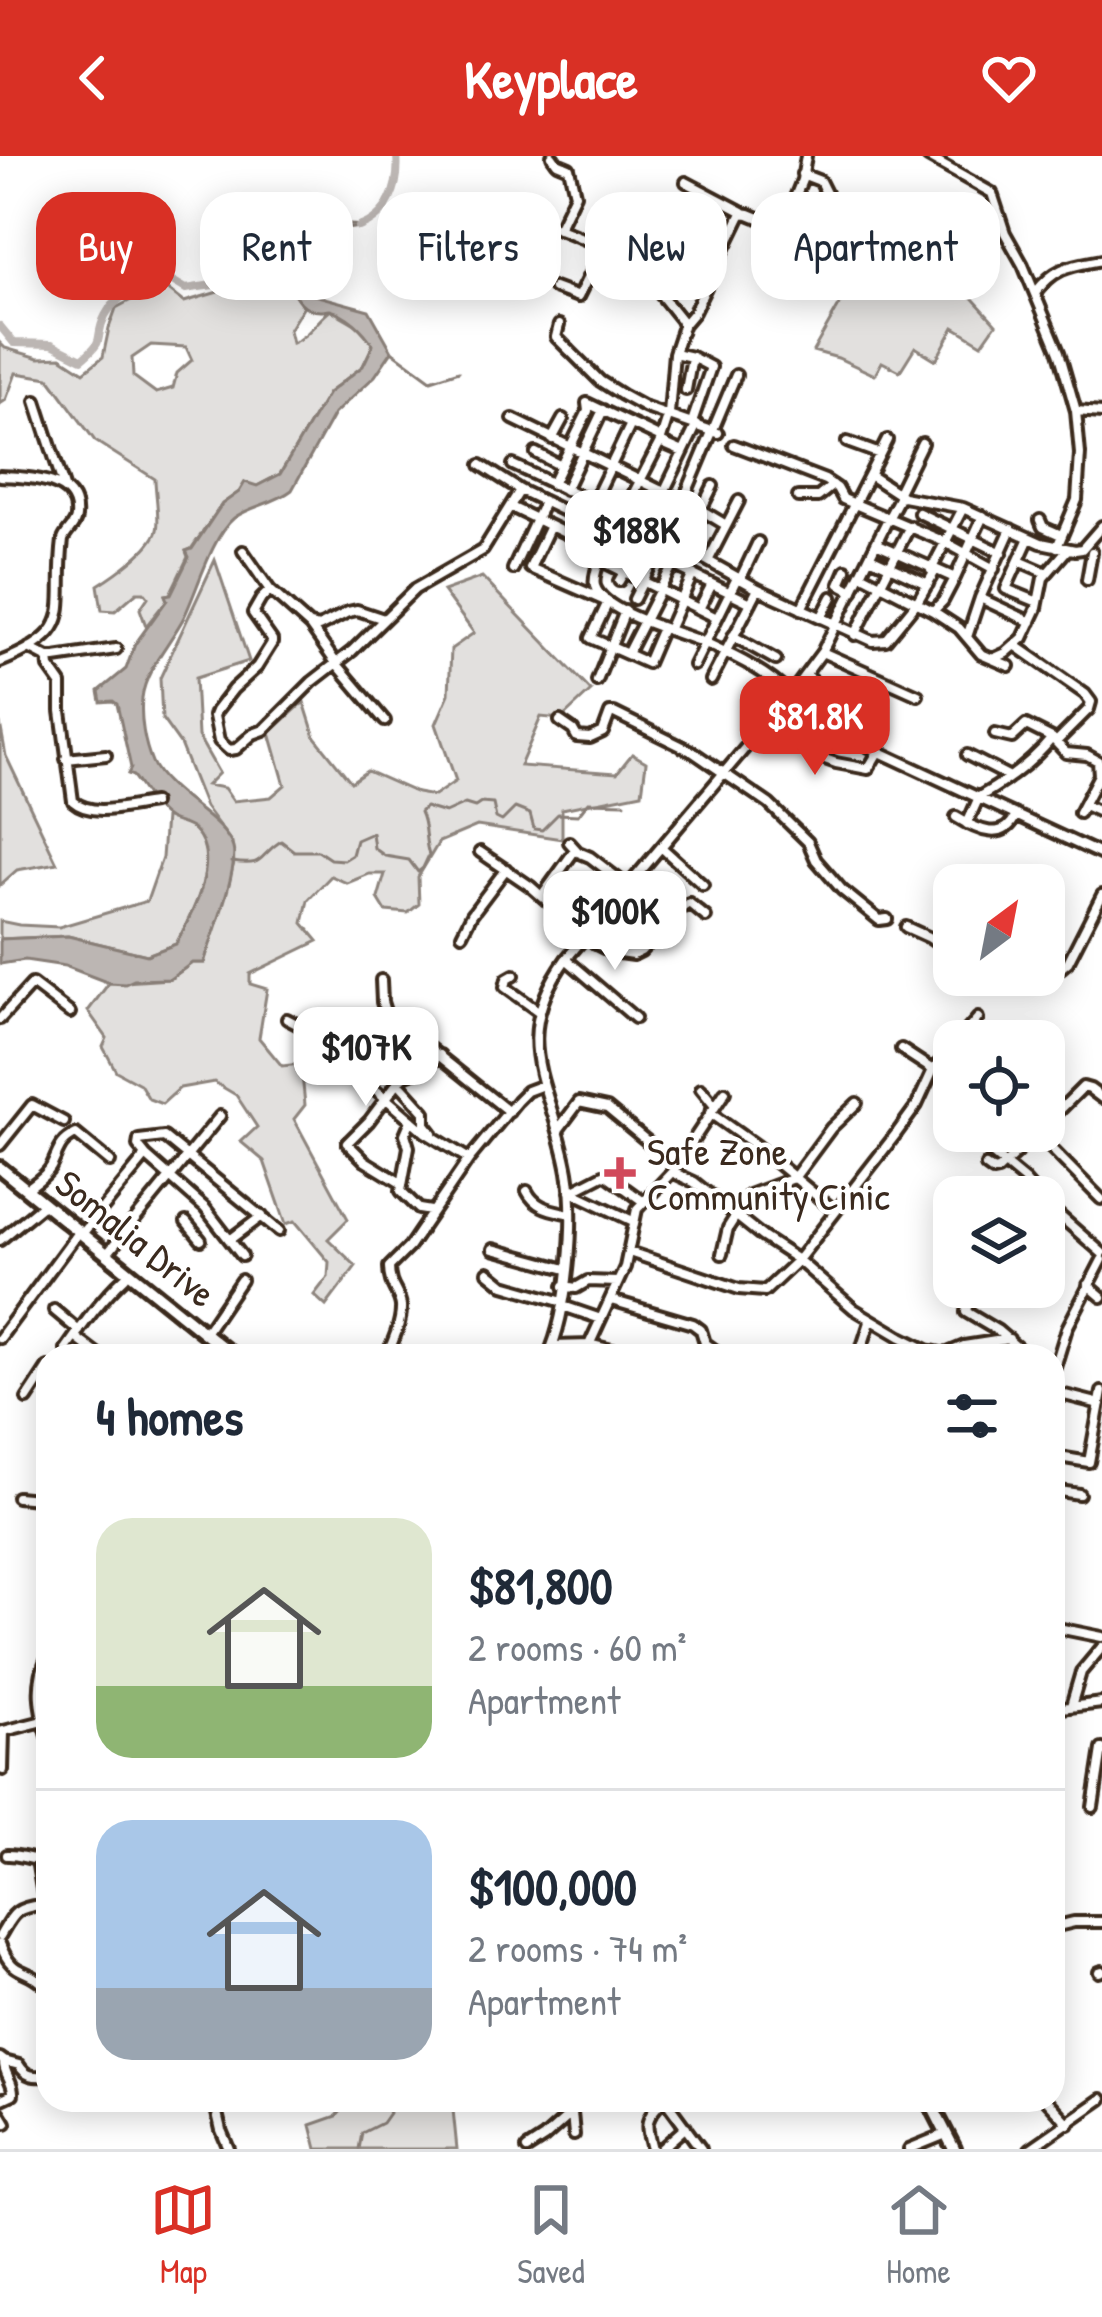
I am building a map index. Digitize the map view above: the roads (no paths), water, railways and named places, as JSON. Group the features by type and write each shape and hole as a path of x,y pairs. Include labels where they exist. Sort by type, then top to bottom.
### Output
{"main road":[{"name":"Somalia Drive","path":"0,1171 213,1344"},
{"name":"Somalia Drive","path":"0,1171 216,1344"},
{"path":"931,2112 950,2149"},
{"path":"932,2112 950,2149"}],"street":[{"path":"552,156 569,168 575,194 561,224"},
{"path":"686,182 744,213 782,225 806,156"},
{"path":"928,157 992,193 1059,352 1076,412 1077,500 1061,535 1062,548 1041,584 1023,638 994,658"},
{"path":"802,174 820,181 826,192"},
{"path":"608,602 594,583 602,556 660,440 669,414 674,353 683,326 744,213"},
{"path":"1035,293 1058,269 1102,260"},
{"path":"561,291 578,297 585,283"},
{"path":"665,300 683,326"},
{"path":"559,325 556,337 600,381 646,408 715,432"},
{"path":"652,517 683,452 711,367 674,353"},
{"path":"686,390 692,357"},
{"path":"634,599 715,432 736,375"},
{"path":"0,662 52,632 61,610 63,541 76,517 36,401"},
{"path":"552,484 588,411 587,403 683,452"},
{"path":"565,490 603,410"},
{"path":"1076,412 1102,413"},
{"path":"513,418 726,525"},
{"path":"552,439 563,418"},
{"path":"592,503 631,424"},
{"path":"801,609 887,440"},
{"path":"848,442 880,454"},
{"path":"552,1344 563,1304 570,1192 536,1046 538,1011 566,959 688,822 822,652 922,443"},
{"path":"734,445 833,484 840,497 946,542 994,569"},
{"path":"536,453 561,466"},
{"path":"481,465 520,490 612,534"},
{"path":"513,465 622,516 758,590 873,641 886,640 917,602 963,508"},
{"path":"0,476 48,480 64,489"},
{"path":"871,476 900,494 963,508 1029,538 1102,557"},
{"path":"798,497 818,497 833,484"},
{"path":"627,654 713,486"},
{"path":"270,590 254,613 273,641 214,716 221,746 232,750 263,730 415,589 483,550 520,490"},
{"path":"708,561 739,501"},
{"path":"513,569 544,502"},
{"path":"512,506 602,556 621,577 643,581 717,618"},
{"path":"919,513 1001,553"},
{"path":"933,611 943,601 983,516"},
{"path":"1040,520 1043,527 1061,535"},
{"path":"550,526 530,568 706,643 778,682 790,694"},
{"path":"856,635 910,526"},
{"path":"1087,580 1087,550 1102,526"},
{"path":"967,638 1011,530"},
{"path":"1029,538 1007,591 1038,602"},
{"path":"694,665 758,542"},
{"path":"876,543 955,578"},
{"path":"621,577 637,548 752,603"},
{"path":"243,551 270,590 309,625 385,721"},
{"path":"870,557 928,584"},
{"path":"1019,560 1046,573"},
{"path":"846,570 840,584 853,591"},
{"path":"608,602 590,637 647,663 693,574"},
{"path":"862,574 933,611 959,628 981,654 1010,666"},
{"path":"699,609 712,584"},
{"path":"711,680 758,590"},
{"path":"821,619 832,597"},
{"path":"980,598 1031,622"},
{"path":"309,625 319,627 357,610 384,619"},
{"path":"597,681 625,611"},
{"path":"733,636 776,660"},
{"path":"968,824 979,797 998,788 1039,754 1091,702 1015,645"},
{"path":"28,648 48,658 116,649"},
{"path":"822,652 918,695"},
{"path":"48,658 61,685 73,801 94,810 153,803"},
{"path":"806,675 824,691 819,741 825,759 868,769 878,752"},
{"path":"873,675 855,722 862,741 1102,855"},
{"path":"560,721 577,737 590,738 604,732 614,713 693,752 779,812 808,842 816,860 842,890 879,920 887,920"},
{"path":"995,734 1012,738 1026,725 1054,740 1066,754 1087,755 1099,764 1099,775 1082,809 1102,813"},
{"path":"968,754 1010,777"},
{"path":"66,759 106,755"},
{"path":"956,817 1003,831 1016,814"},
{"path":"542,896 572,846 652,909 673,913"},
{"path":"662,847 703,885"},
{"path":"480,852 612,952 633,955 689,903 706,916"},
{"path":"462,934 506,869"},
{"path":"1065,964 1102,895"},
{"path":"906,927 933,940"},
{"path":"566,959 635,1018"},
{"path":"514,975 507,979 506,987 538,1011"},
{"path":"381,980 387,1018 509,1112"},
{"path":"0,1019 32,984 70,1012"},
{"path":"0,1000 9,1008"},
{"path":"345,1069 387,1018"},
{"path":"286,1019 306,1030 345,1069 469,1159"},
{"path":"629,1252 748,1292 765,1291 798,1260 917,1105 933,1070 901,1049"},
{"path":"401,1183 347,1144 398,1082 440,1055"},
{"path":"1090,1089 1102,1077"},
{"path":"398,1082 425,1112 425,1124 436,1138"},
{"path":"392,1344 401,1307 388,1271 469,1159 527,1091 543,1085"},
{"path":"1065,1104 1083,1087 1102,1098"},
{"path":"701,1089 712,1109 836,1211"},
{"path":"594,1344 629,1252 637,1209 674,1168 724,1092"},
{"path":"558,1130 579,1102 607,1108 674,1168 798,1260 834,1293 916,1344"},
{"path":"722,1254 728,1228 754,1192 794,1178 831,1128 857,1103"},
{"path":"0,1145 32,1105 64,1122"},
{"path":"107,1254 220,1116"},
{"path":"412,1120 405,1134 409,1147 401,1191 422,1211 433,1210"},
{"path":"27,1189 49,1172 55,1152 76,1134 110,1162"},
{"path":"242,1256 205,1208 146,1156 139,1140 158,1136 167,1140 279,1231"},
{"path":"991,1152 1018,1176"},
{"path":"986,1166 995,1171 1015,1152"},
{"path":"1059,1152 1101,1199"},
{"path":"0,1338 146,1156"},
{"path":"570,1192 603,1175 644,1202"},
{"path":"527,1191 543,1208 570,1214"},
{"path":"570,1192 633,1221"},
{"path":"0,1240 40,1207"},
{"path":"230,1240 262,1216"},
{"path":"1062,1344 1102,1256 1065,1221"},
{"path":"186,1222 201,1240"},
{"path":"493,1249 566,1269"},
{"path":"488,1272 504,1285 601,1319"},
{"path":"71,1344 125,1276"},
{"path":"205,1333 241,1280"},
{"path":"564,1286 617,1282"},
{"path":"1088,1285 1102,1297"},
{"path":"611,1300 693,1324 706,1344"},
{"path":"967,1308 966,1312 1014,1344"},
{"path":"54,1310 87,1344"},
{"path":"863,1344 872,1319"},
{"path":"977,1344 1009,1339"},
{"path":"27,1399 36,1385"},
{"path":"1065,1459 1086,1463 1097,1451 1102,1393"},
{"path":"1065,1395 1100,1404"},
{"path":"1065,1492 1079,1494"},
{"path":"17,1497 36,1499"},
{"path":"1065,1629 1102,1637"},
{"path":"1071,1706 1081,1672 1102,1648"},
{"path":"1065,1707 1102,1703"},
{"path":"3,1770 2,1731 36,1723"},
{"path":"1093,1807 1102,1749"},
{"path":"7,1855 36,1860"},
{"path":"36,1905 14,1912 0,1940 4,1956 16,1970 36,1978"},
{"path":"1065,1924 1102,1922"},
{"path":"0,2100 14,2094 2,2060 36,2078"},
{"path":"1030,2149 1102,2099"},
{"path":"217,2112 229,2149"},
{"path":"652,2149 646,2125 653,2112"},
{"path":"674,2112 700,2149"},
{"path":"1058,2112 1069,2124"},
{"path":"0,2113 6,2123"},
{"path":"572,2113 574,2135"},
{"path":"526,2149 572,2113"},
{"path":"661,2149 686,2127"},
{"path":"910,2149 940,2135"}],"waterway":[{"path":"359,227 378,215 390,199 397,156"},
{"path":"0,326 14,343 52,344 82,359 98,342 110,309 131,292 164,276 186,289 200,287"},
{"path":"393,352 431,380 459,371"},
{"path":"232,862 256,862 281,841 294,851 318,851 330,859 344,860 352,855 356,840 372,833 374,848 385,856 409,860 418,872 429,855 420,812 425,807 445,813 465,804 493,804 496,818 502,821 515,808 530,814 534,829 542,830 558,814 578,815 588,802 625,803"},
{"path":"359,2149 362,2133 382,2123 389,2112"}],"place":[{"name":"Safe Zone Community Cinic","path":"620,1173"}]}
